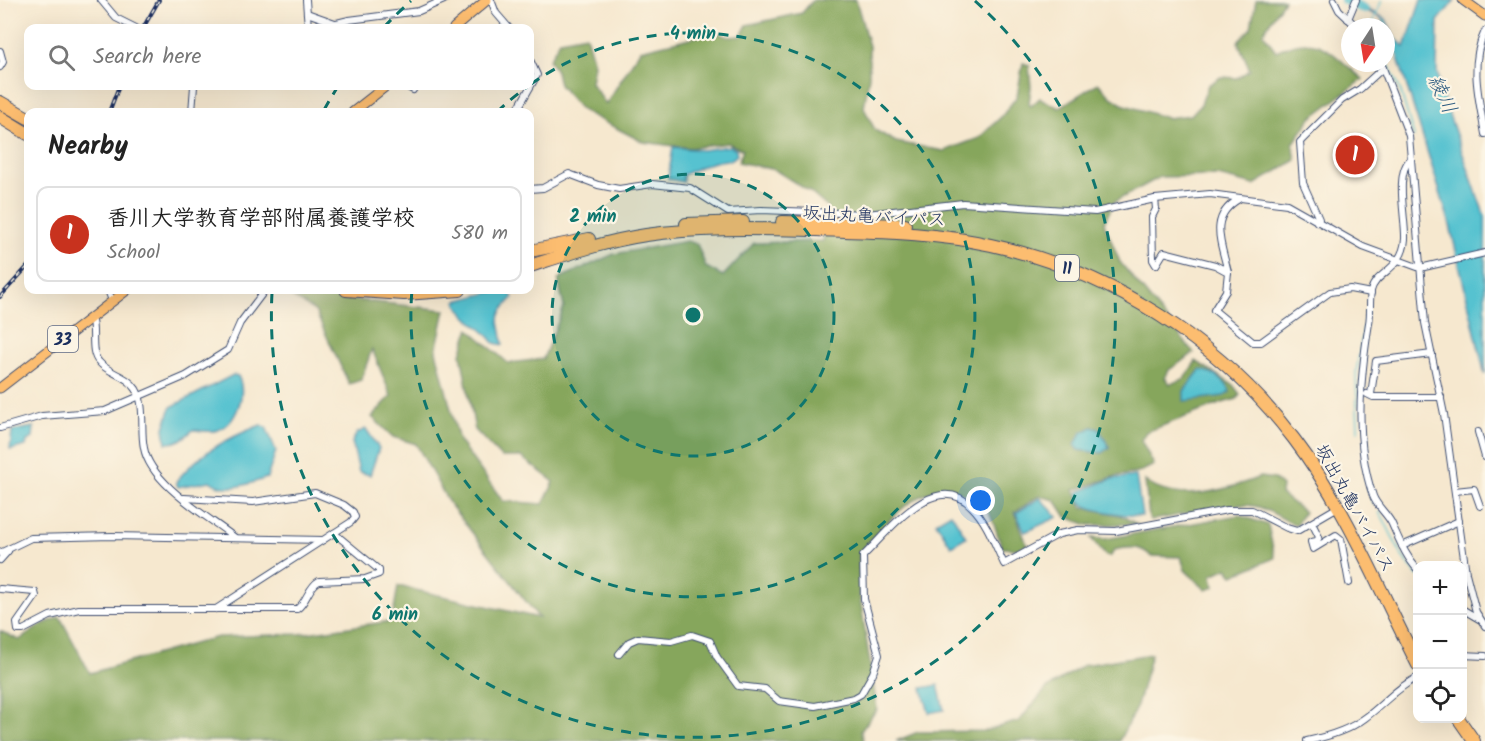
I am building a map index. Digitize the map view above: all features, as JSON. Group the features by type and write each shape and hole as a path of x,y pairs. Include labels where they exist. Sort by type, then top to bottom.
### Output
{"highway":[{"path":"0,101 24,112"},
{"path":"0,101 24,116"},
{"path":"0,116 24,131"},
{"name":"坂出丸亀バイパス","path":"534,257 589,239 649,228 710,222 867,223 938,227 991,236 1061,257 1128,287 1187,325 1294,439 1338,507 1413,655"},
{"name":"坂出丸亀バイパス","path":"534,265 625,239 679,232 867,223"},
{"name":"11","path":"534,250 589,239"},
{"path":"534,270 576,251"},
{"name":"坂出丸亀バイパス","path":"1231,370 1279,409 1322,465 1358,528 1413,638"},
{"path":"1452,723 1464,741"},
{"path":"1461,723 1474,741"}],"main road":[{"path":"459,24 487,0"},
{"path":"1462,0 1485,16"},
{"path":"358,108 381,90"},
{"name":"33","path":"0,388 122,294"}],"street":[{"path":"101,0 116,18 128,24"},
{"path":"306,0 308,24"},
{"path":"331,24 419,11 444,0"},
{"path":"491,0 495,13 505,24"},
{"path":"1334,0 1347,18"},
{"path":"1348,18 1355,3"},
{"path":"307,13 335,23"},
{"path":"1485,31 1479,43 1475,67 1485,134"},
{"path":"0,51 3,62 0,67"},
{"path":"1317,222 1319,219 1303,183 1300,142 1342,100 1360,89 1376,72"},
{"path":"1384,72 1409,136 1425,323 1441,398 1466,573 1479,619"},
{"path":"192,108 194,90"},
{"path":"518,108 528,90"},
{"path":"1411,159 1407,162 1402,180 1405,240 1398,261 1377,281 1369,293 1369,321 1362,357 1361,394 1364,444 1374,498 1386,513 1413,562"},
{"path":"534,189 543,188 569,174 598,185 619,189 652,184 690,188 728,212 761,210 867,223 963,203 1095,212 1155,199 1210,194 1287,204 1363,247 1420,268 1443,265 1485,253"},
{"path":"1155,199 1156,209 1152,217 1153,260 1156,265 1164,252 1215,265 1228,272"},
{"path":"1240,199 1226,206 1218,223 1228,272 1226,291 1214,310 1253,342 1261,342 1330,292 1350,289 1369,293"},
{"path":"109,294 112,301"},
{"path":"0,428 42,416 105,411 186,376 228,350 240,323 262,294"},
{"path":"91,317 95,353 99,362 130,381 139,397 147,460 153,471 235,537"},
{"path":"1371,394 1376,361 1432,354"},
{"path":"1361,394 1371,394 1373,397 1441,398"},
{"path":"1478,432 1485,457"},
{"path":"1455,491 1474,489 1480,506"},
{"path":"184,498 253,502 315,493 344,505 354,512 355,518 351,522 216,609"},
{"path":"619,654 629,642 638,638 671,641 699,635 710,641 717,657 738,687 765,688 779,701 815,706 854,698 867,686 879,655 864,599 863,556 917,503 938,495 961,498 971,505 985,525 1004,564 1059,534 1078,530 1116,531 1227,510 1251,510 1297,531 1338,507"},
{"path":"1402,546 1459,521"},
{"path":"1312,523 1319,537 1311,542 1312,549 1336,536 1341,539 1349,583"},
{"path":"0,589 35,592 36,596 17,623 18,630 23,630 50,616 79,609 297,609 303,605 315,583 376,578 379,574 379,570 334,533"},
{"path":"0,553 31,538 235,537 323,540"},
{"path":"0,560 10,548"},
{"path":"1467,612 1479,619 1485,626"},
{"path":"1467,655 1485,656"},
{"path":"1307,741 1333,734 1365,719 1391,693 1413,680"}],"green space":[{"path":"813,0 856,0 869,46 869,76 864,108 875,130 896,142 944,151 979,138 1002,116 1017,96 1023,63 1029,65 1031,87 1029,104 1031,106 1040,98 1059,108 1098,83 1111,97 1122,104 1167,118 1191,115 1201,104 1208,85 1221,77 1237,78 1250,70 1238,42 1251,28 1256,0 1284,0 1263,33 1276,51 1291,45 1314,44 1323,47 1341,61 1341,72 1355,72 1363,79 1311,118 1293,144 1296,160 1254,185 1218,176 1160,177 1114,202 1104,223 1120,262 1194,353 1169,370 1165,378 1170,384 1184,379 1196,361 1233,385 1240,394 1237,399 1146,432 1141,440 1154,465 1138,473 1117,476 1074,490 1082,507 1120,515 1137,524 1088,525 1066,517 1055,500 1039,496 1015,512 1027,545 1018,549 1002,548 988,511 956,491 940,490 924,495 894,515 859,554 859,591 877,709 861,731 864,741 0,741 0,631 19,640 43,624 60,617 90,673 218,637 299,634 392,621 398,586 539,618 449,503 416,444 393,437 372,417 391,396 372,349 361,380 349,384 315,311 287,294 322,294 445,310 436,351 459,441 503,501 543,504 554,482 521,457 501,457 475,430 461,354 469,329 508,363 543,359 564,307 558,279 614,254 687,241 697,244 706,267 723,276 754,243 823,241 827,207 810,192 775,170 738,162 743,150 728,143 690,148 643,142 581,110 559,85 556,71 549,60 560,40 586,35 594,64 591,83 606,104 640,50 715,32 729,37 741,36 747,25 802,13","holes":["1092,427 1099,429 1109,447 1102,453 1079,450 1081,433"]},
{"path":"1260,477 1274,479 1282,486 1281,494 1304,512 1296,525 1264,509 1243,505 1217,507 1151,520 1149,518 1145,481 1157,488 1186,494 1217,490"},
{"path":"1239,515 1268,525 1275,558 1233,575 1227,568 1212,575 1214,587 1206,590 1185,570 1181,557 1151,556 1138,548 1114,550 1111,556 1106,556 1091,538 1105,539"},
{"path":"1151,654 1137,706 1119,741 896,741 918,732 984,731 1019,721 1046,689 1084,665"}],"water":[{"path":"1421,0 1455,0 1438,21 1437,71 1440,89 1485,217 1485,375 1449,221 1395,48 1395,38 1405,47"},
{"path":"1359,5 1384,18 1358,7"},
{"path":"730,146 736,149 737,155 731,160 695,169 683,175 683,182 668,179 673,147 702,150"},
{"path":"483,294 511,294 513,298 502,311 499,320 503,345 494,343 463,313 456,301"},
{"path":"1200,370 1209,372 1218,378 1226,384 1230,392 1224,396 1184,401 1184,391"},
{"path":"233,375 238,376 241,383 241,399 230,421 218,430 193,430 178,441 166,443 164,428 171,407"},
{"path":"261,425 266,427 276,451 267,478 246,485 230,487 216,485 210,481 178,487 176,482 203,455 225,441"},
{"path":"34,427 33,438 27,441 26,446 10,450 12,431"},
{"path":"1092,427 1099,429 1109,447 1102,453 1079,450 1075,445 1081,433"},
{"path":"366,429 379,448 370,475 359,472 352,442 357,433"},
{"path":"1136,476 1142,516 1095,509 1084,505 1079,499 1078,492 1111,479"},
{"path":"1040,498 1058,517 1025,532 1016,513"},
{"path":"951,513 966,537 951,546 936,522"},
{"path":"938,685 944,710 929,713 922,688"}],"waterway":[{"path":"1345,0 1364,9"},
{"path":"1374,18 1382,0"},
{"path":"1392,72 1401,92 1414,137"},
{"path":"1368,291 1373,279 1380,273"},
{"path":"1358,431 1356,373 1367,308"},
{"path":"1366,480 1374,504"},
{"path":"1380,512 1402,556 1413,570"},
{"path":"1464,615 1470,618"}],"railway":[{"path":"145,24 159,0"},
{"path":"111,108 117,90"},
{"path":"0,297 24,270"}],"place":[{"name":"香川大学教育学部附属養護学校","path":"1355,155"}],"water label":[{"name":"綾川","path":"1443,94"}]}
